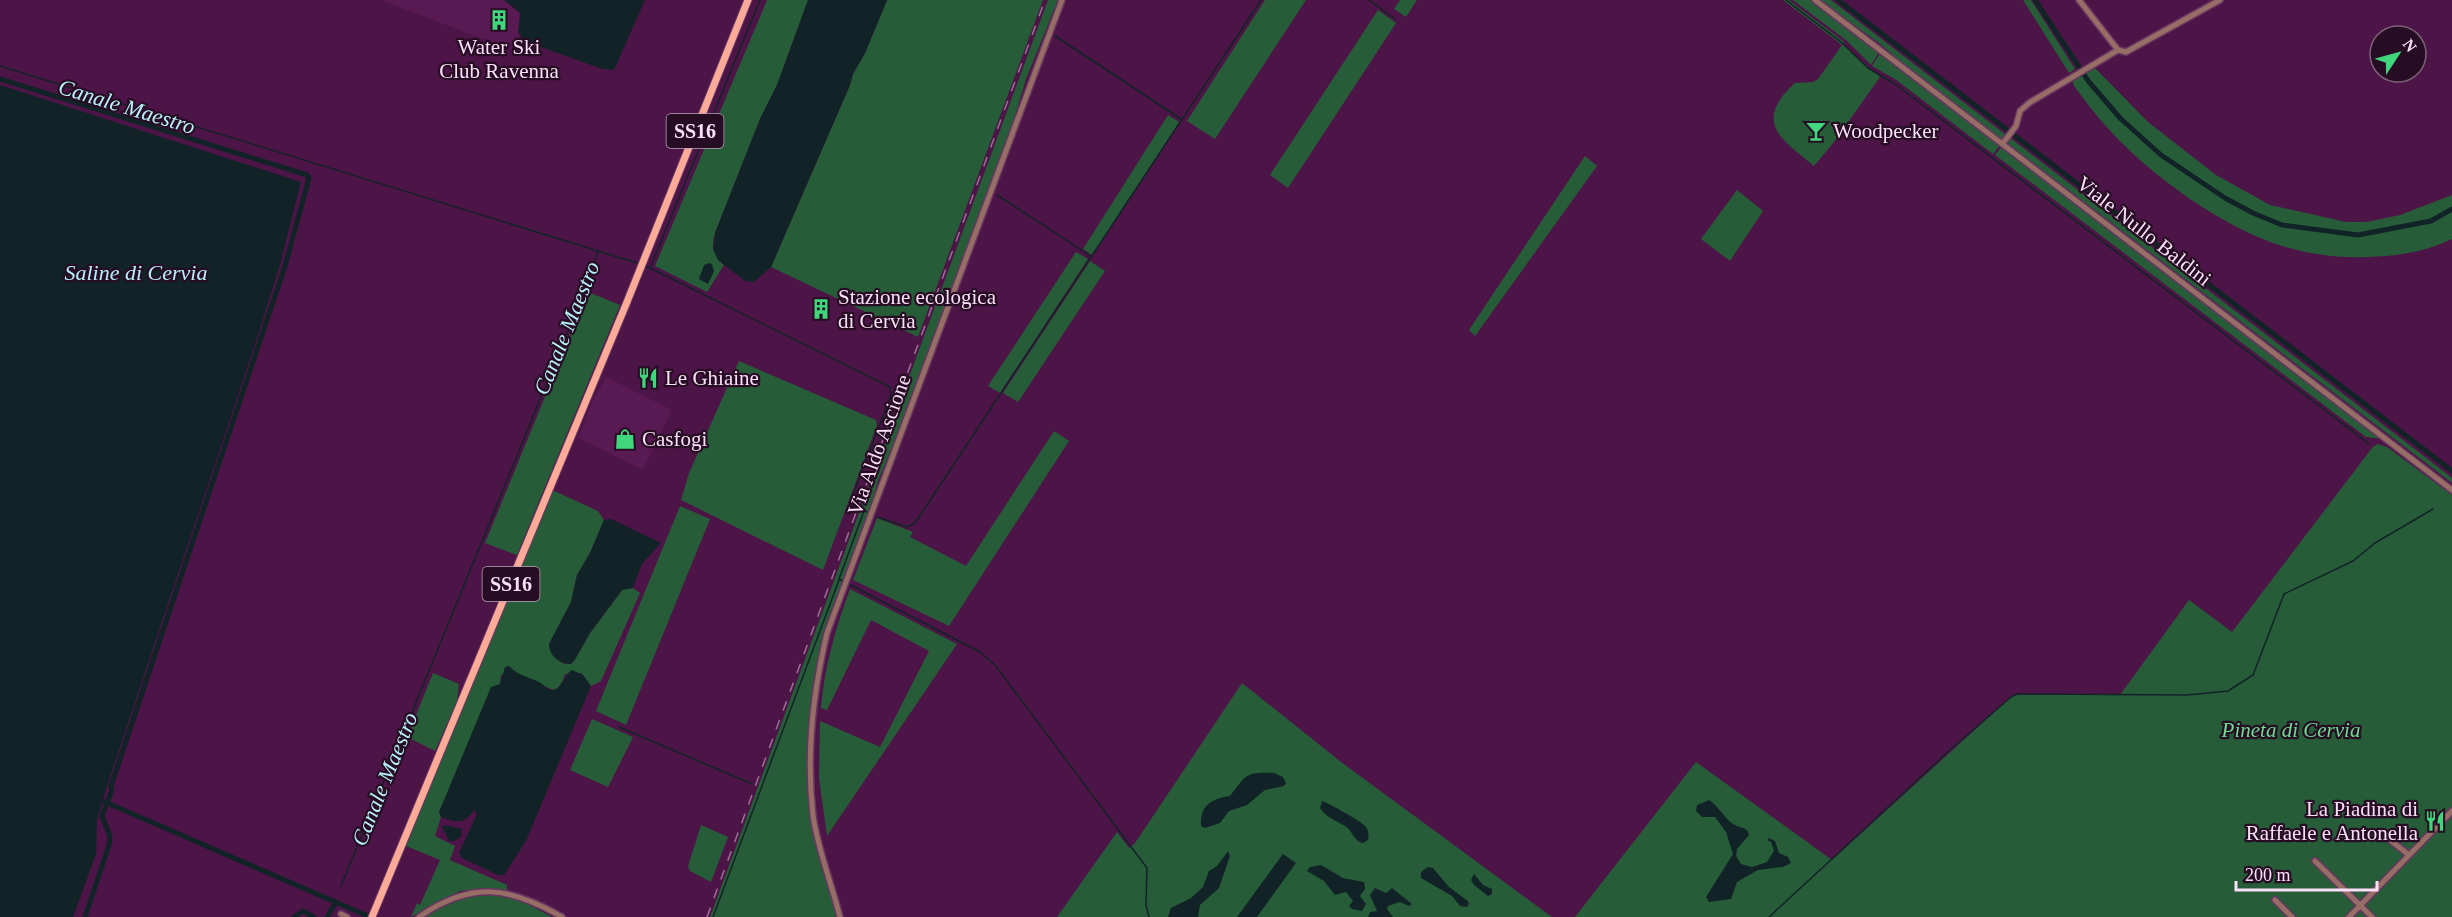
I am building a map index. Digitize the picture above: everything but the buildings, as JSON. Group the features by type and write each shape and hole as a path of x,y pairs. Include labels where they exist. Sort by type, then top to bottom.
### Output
{"main road":[{"name":"SS16","path":"372,917 642,265 748,0"}],"street":[{"name":"Via Aldo Ascione","path":"840,916 813,817 810,775 813,704 827,633 1062,0"},
{"name":"Viale Nullo Baldini","path":"1815,0 2004,141 2452,488"},
{"path":"2079,0 2118,50 2126,52 2220,0"},
{"path":"2004,141 2016,126 2023,108 2044,92 2118,50"},
{"path":"2349,917 2452,812"},
{"path":"2380,832 2409,855"},
{"path":"2315,861 2372,917"},
{"path":"418,917 454,897 478,891 526,898 562,917"},
{"path":"2275,900 2292,917"},
{"path":"341,914 348,917"}],"shaded area":[{"path":"381,0 504,0 520,13 519,53"},
{"path":"606,377 672,410 643,470 578,438 592,402"}],"green space":[{"path":"767,0 808,0 777,85 760,119 715,233 714,251 724,265 707,292 655,266"},
{"path":"887,0 1043,0 918,337 771,267"},
{"path":"1048,0 1058,0 1026,79 1013,123 900,429 878,481 821,649 814,684 808,751 814,817 837,917 710,917"},
{"path":"1265,0 1306,0 1215,139 1187,121"},
{"path":"1400,0 1417,0 1406,17 1394,9"},
{"path":"1783,0 1789,0 1844,42 1843,45 1880,77 1814,166 1782,138 1776,129 1775,108 1782,96 1795,83 1813,82 1818,79 1842,45"},
{"path":"1793,0 1811,0 1879,52 1871,65 1847,41"},
{"path":"1819,0 1831,0 2006,135 2005,138 2000,139 1879,43"},
{"path":"2023,0 2031,0 2075,69 2069,73"},
{"path":"1378,10 1396,23 1288,188 1270,175"},
{"path":"1880,53 2000,145 1993,154 1895,79 1872,66"},
{"path":"2095,68 2148,122 2216,175 2270,205 2346,222 2367,222 2400,215 2452,195 2452,239 2432,247 2400,254 2347,257 2296,250 2238,228 2188,198 2142,162 2105,125 2074,86 2072,79"},
{"path":"1168,115 1179,122 1092,255 1083,249"},
{"path":"2009,137 2429,460 2452,478 2452,483 2008,144"},
{"path":"2002,146 2450,491 2381,439 2366,437 1995,155"},
{"path":"1585,156 1597,166 1475,336 1469,330"},
{"path":"1737,190 1763,211 1730,261 1701,239"},
{"path":"1076,252 1088,259 1000,393 988,386"},
{"path":"1090,261 1105,271 1018,402 1003,393"},
{"path":"588,292 620,305 517,555 485,543"},
{"path":"739,361 876,420 877,425 823,570 681,500 689,473"},
{"path":"1054,431 1069,441 949,626 853,580 877,518 913,532 910,537 966,566"},
{"name":"Pineta di Cervia","path":"2377,444 2387,447 2452,495 2452,917 1575,917 1696,762 1832,860 2011,697 2018,695 2120,695 2189,600 2232,632"},
{"path":"552,490 598,511 604,520 590,553 577,575 571,602 549,644 553,656 564,664 574,661 590,633 623,589 633,588 640,593 601,681 591,686 581,673 565,674 560,685 554,690 515,672 501,675 500,684 439,812 441,817 435,836 455,846 450,860 507,885 507,892 486,888 460,891 411,917 417,903 420,905 440,860 406,846"},
{"path":"680,506 710,519 626,725 596,711"},
{"path":"850,589 957,644 827,836 819,778 820,721 880,747 929,651 871,620 827,710 821,708 831,647"},
{"path":"433,673 459,684 457,702 435,751 407,737"},
{"path":"1242,683 1341,762 1552,917 1057,917 1117,832 1129,848 1135,843"},
{"path":"592,719 633,737 608,787 570,770"},
{"path":"701,825 728,837 711,882 690,871 688,866"},
{"path":"487,894 520,900 552,917 423,917 454,902"}],"water":[{"path":"504,0 645,0 614,70 602,69 524,41 518,32 520,13"},
{"path":"808,0 887,0 771,267 754,282 745,281 718,260 713,249 715,233 760,119 777,85"},
{"name":"Saline di Cervia","path":"0,85 301,182 280,265 258,335 108,783 97,820 96,854 73,917 0,917"},
{"path":"712,264 714,271 708,284 699,279 704,265"},
{"path":"611,519 661,543 642,564 633,588 622,590 590,633 574,661 571,664 563,663 553,656 549,644 571,602 577,575 590,553 604,520"},
{"path":"509,666 551,690 558,687 572,670 583,675 591,686 526,841 504,875 498,875 462,858 459,853 477,814 474,810 467,818 460,821 441,817 439,812 491,687 500,684 505,667"},
{"path":"1274,773 1283,777 1286,783 1284,786 1265,790 1247,805 1229,811 1220,823 1205,828 1201,826 1202,813 1212,801 1230,796 1251,774"},
{"path":"1709,800 1731,822 1748,832 1749,835 1737,849 1736,856 1741,864 1752,867 1767,862 1774,851 1771,842 1767,840 1769,838 1775,841 1779,853 1788,857 1791,863 1783,867 1758,870 1737,882 1731,899 1709,902 1706,897 1733,854 1726,832 1715,817 1702,817 1696,811 1697,805"},
{"path":"1322,801 1363,824 1369,834 1368,840 1360,842 1348,828 1325,814 1320,808"},
{"path":"444,825 462,829 461,837 449,841 442,827"},
{"path":"1228,851 1230,856 1219,888 1200,905 1198,917 1168,917 1171,908 1191,898 1203,887 1209,871 1217,866"},
{"path":"1283,854 1296,863 1257,917 1237,917"},
{"path":"1321,865 1343,878 1364,882 1365,889 1360,896 1366,904 1362,911 1349,906 1353,901 1346,892 1335,895 1324,881 1307,871 1310,867"},
{"path":"1428,867 1433,868 1449,887 1468,901 1467,907 1460,906 1452,896 1421,878 1421,872"},
{"path":"1474,874 1483,885 1492,889 1492,894 1488,896 1474,885 1471,880"},
{"path":"1375,888 1386,893 1392,888 1412,904 1409,906 1400,902 1388,906 1387,909 1393,917 1368,917 1370,912 1377,911 1370,895"}],"waterway":[{"path":"651,266 760,0"},
{"path":"877,517 907,527 915,523 1261,0"},
{"path":"1369,0 1395,19"},
{"path":"1786,0 1841,42 1868,68 1895,84 2368,443"},
{"path":"1838,0 2452,471"},
{"path":"2035,0 2089,82 2121,119 2161,155 2225,198 2253,213 2282,225 2358,235 2431,221 2452,209"},
{"path":"1055,36 1181,119"},
{"name":"Canale Maestro","path":"0,66 598,251 577,309 341,886"},
{"path":"0,79 307,175 309,178 285,266 111,786 112,790 102,816 110,836 109,845 85,917"},
{"path":"997,195 1092,257"},
{"path":"598,251 640,264"},
{"path":"644,265 890,387 891,395 850,503 854,506"},
{"path":"1769,917 1951,749 2011,697 2017,694 2187,695 2228,691 2253,675 2284,594 2353,561 2375,543 2433,509"},
{"path":"863,510 867,512"},
{"path":"864,511 839,579 980,652 995,665 1147,868 1146,905 1149,917"},
{"path":"713,917 839,580"},
{"path":"619,727 752,784"},
{"path":"105,802 370,917"},
{"path":"327,917 336,902"},
{"path":"294,917 303,911 314,917"}],"railway":[{"path":"707,917 1045,0"}],"place":[{"name":"Water Ski Club Ravenna","path":"499,20"},
{"name":"Woodpecker","path":"1816,131"},
{"name":"Stazione ecologica di Cervia","path":"821,309"},
{"name":"Le Ghiaine","path":"648,378"},
{"name":"Casfogi","path":"625,439"},
{"name":"La Piadina di Raffaele e Antonella","path":"2435,821"}]}
